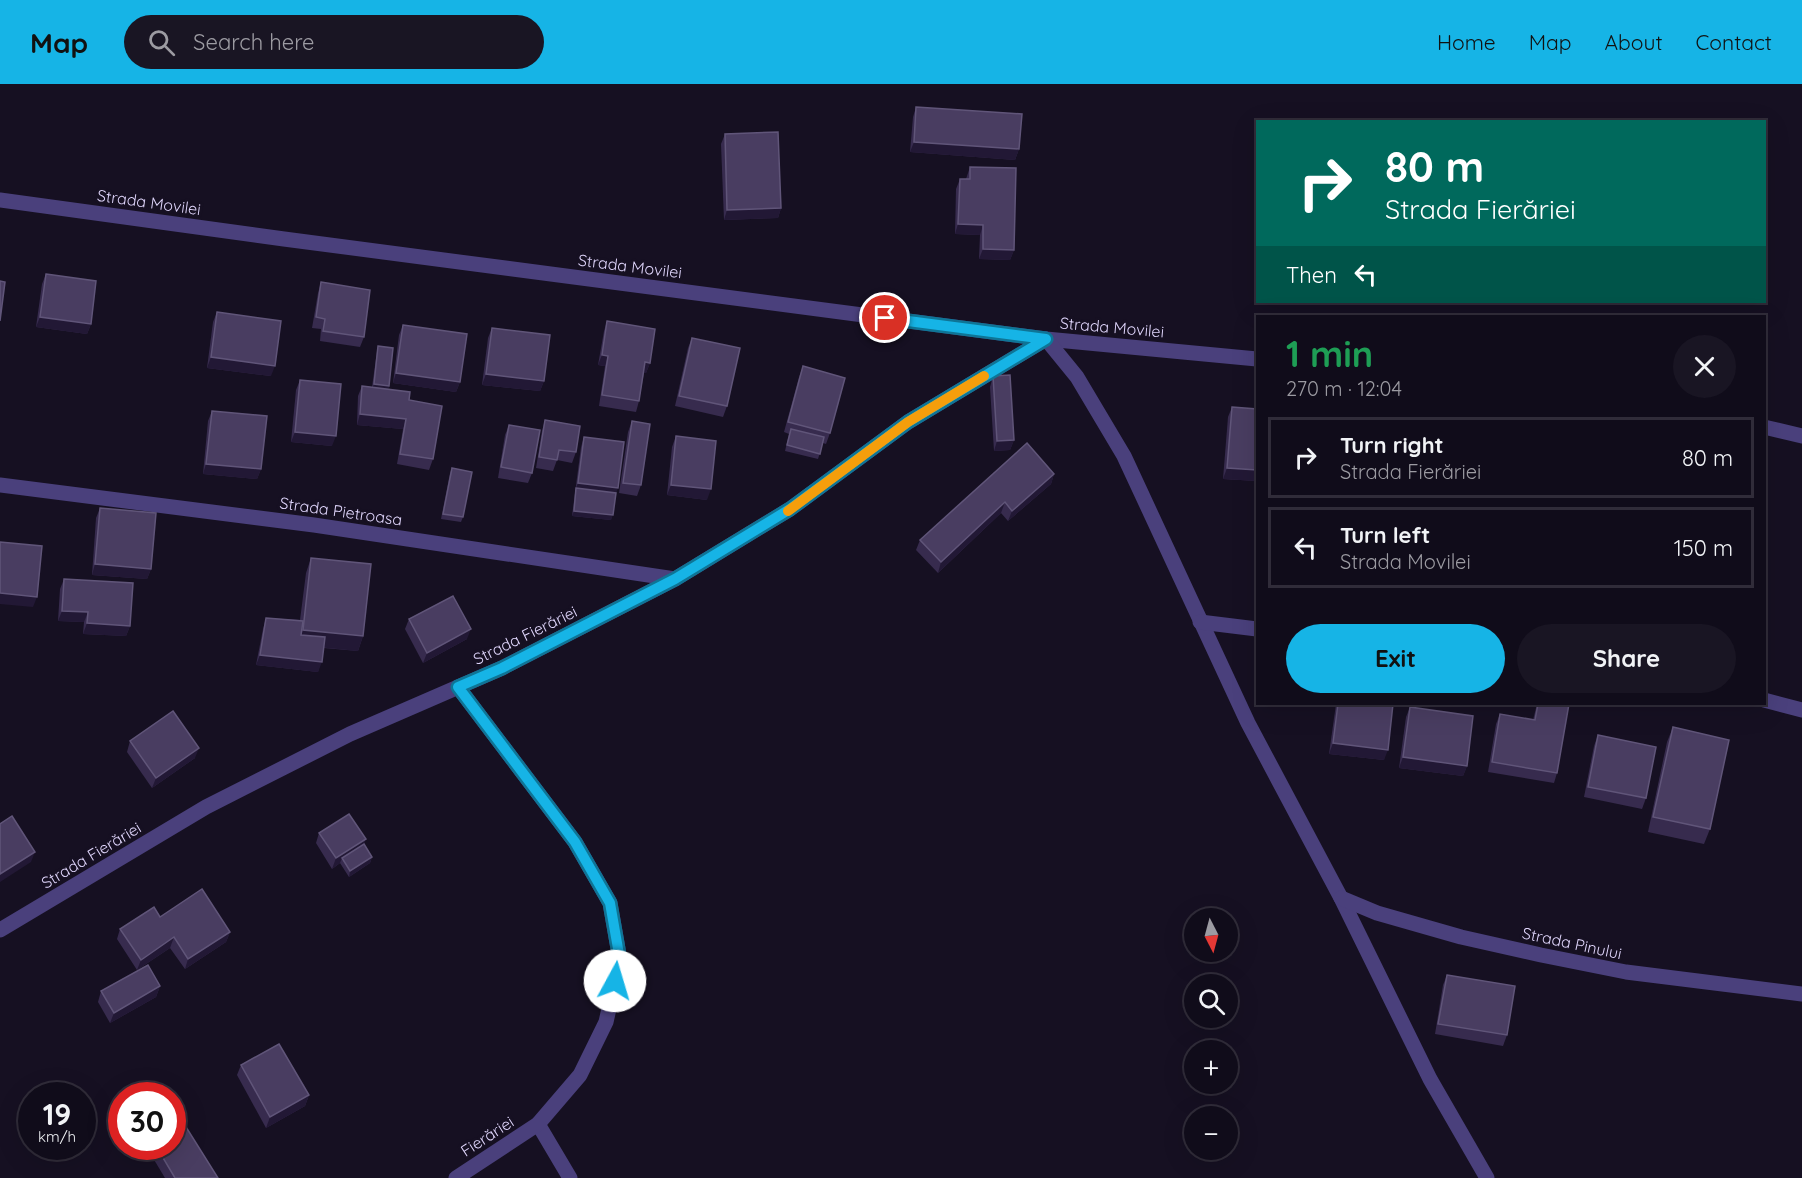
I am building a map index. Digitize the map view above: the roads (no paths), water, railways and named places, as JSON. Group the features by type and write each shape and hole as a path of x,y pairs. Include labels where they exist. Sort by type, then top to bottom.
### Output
{"street":[{"name":"Strada Movilei","path":"0,200 1046,339 1256,359"},
{"name":"Strada Fierăriei","path":"0,930 206,807 350,734 502,668 675,579 790,509 908,422 1046,339"},
{"path":"1046,339 1077,377 1124,456 1248,723 1341,898 1430,1079 1487,1178"},
{"path":"1766,427 1802,436"},
{"name":"Strada Pietroasa","path":"0,485 314,525 675,579"},
{"path":"1200,622 1256,629"},
{"name":"Fierăriei","path":"456,1178 538,1124 580,1075 606,1022 620,960 610,903 575,842 458,687"},
{"path":"1766,701 1802,710"},
{"name":"Strada Pinului","path":"1341,898 1377,913 1461,937 1551,957 1626,972 1802,994"},
{"path":"538,1124 570,1178"}]}
